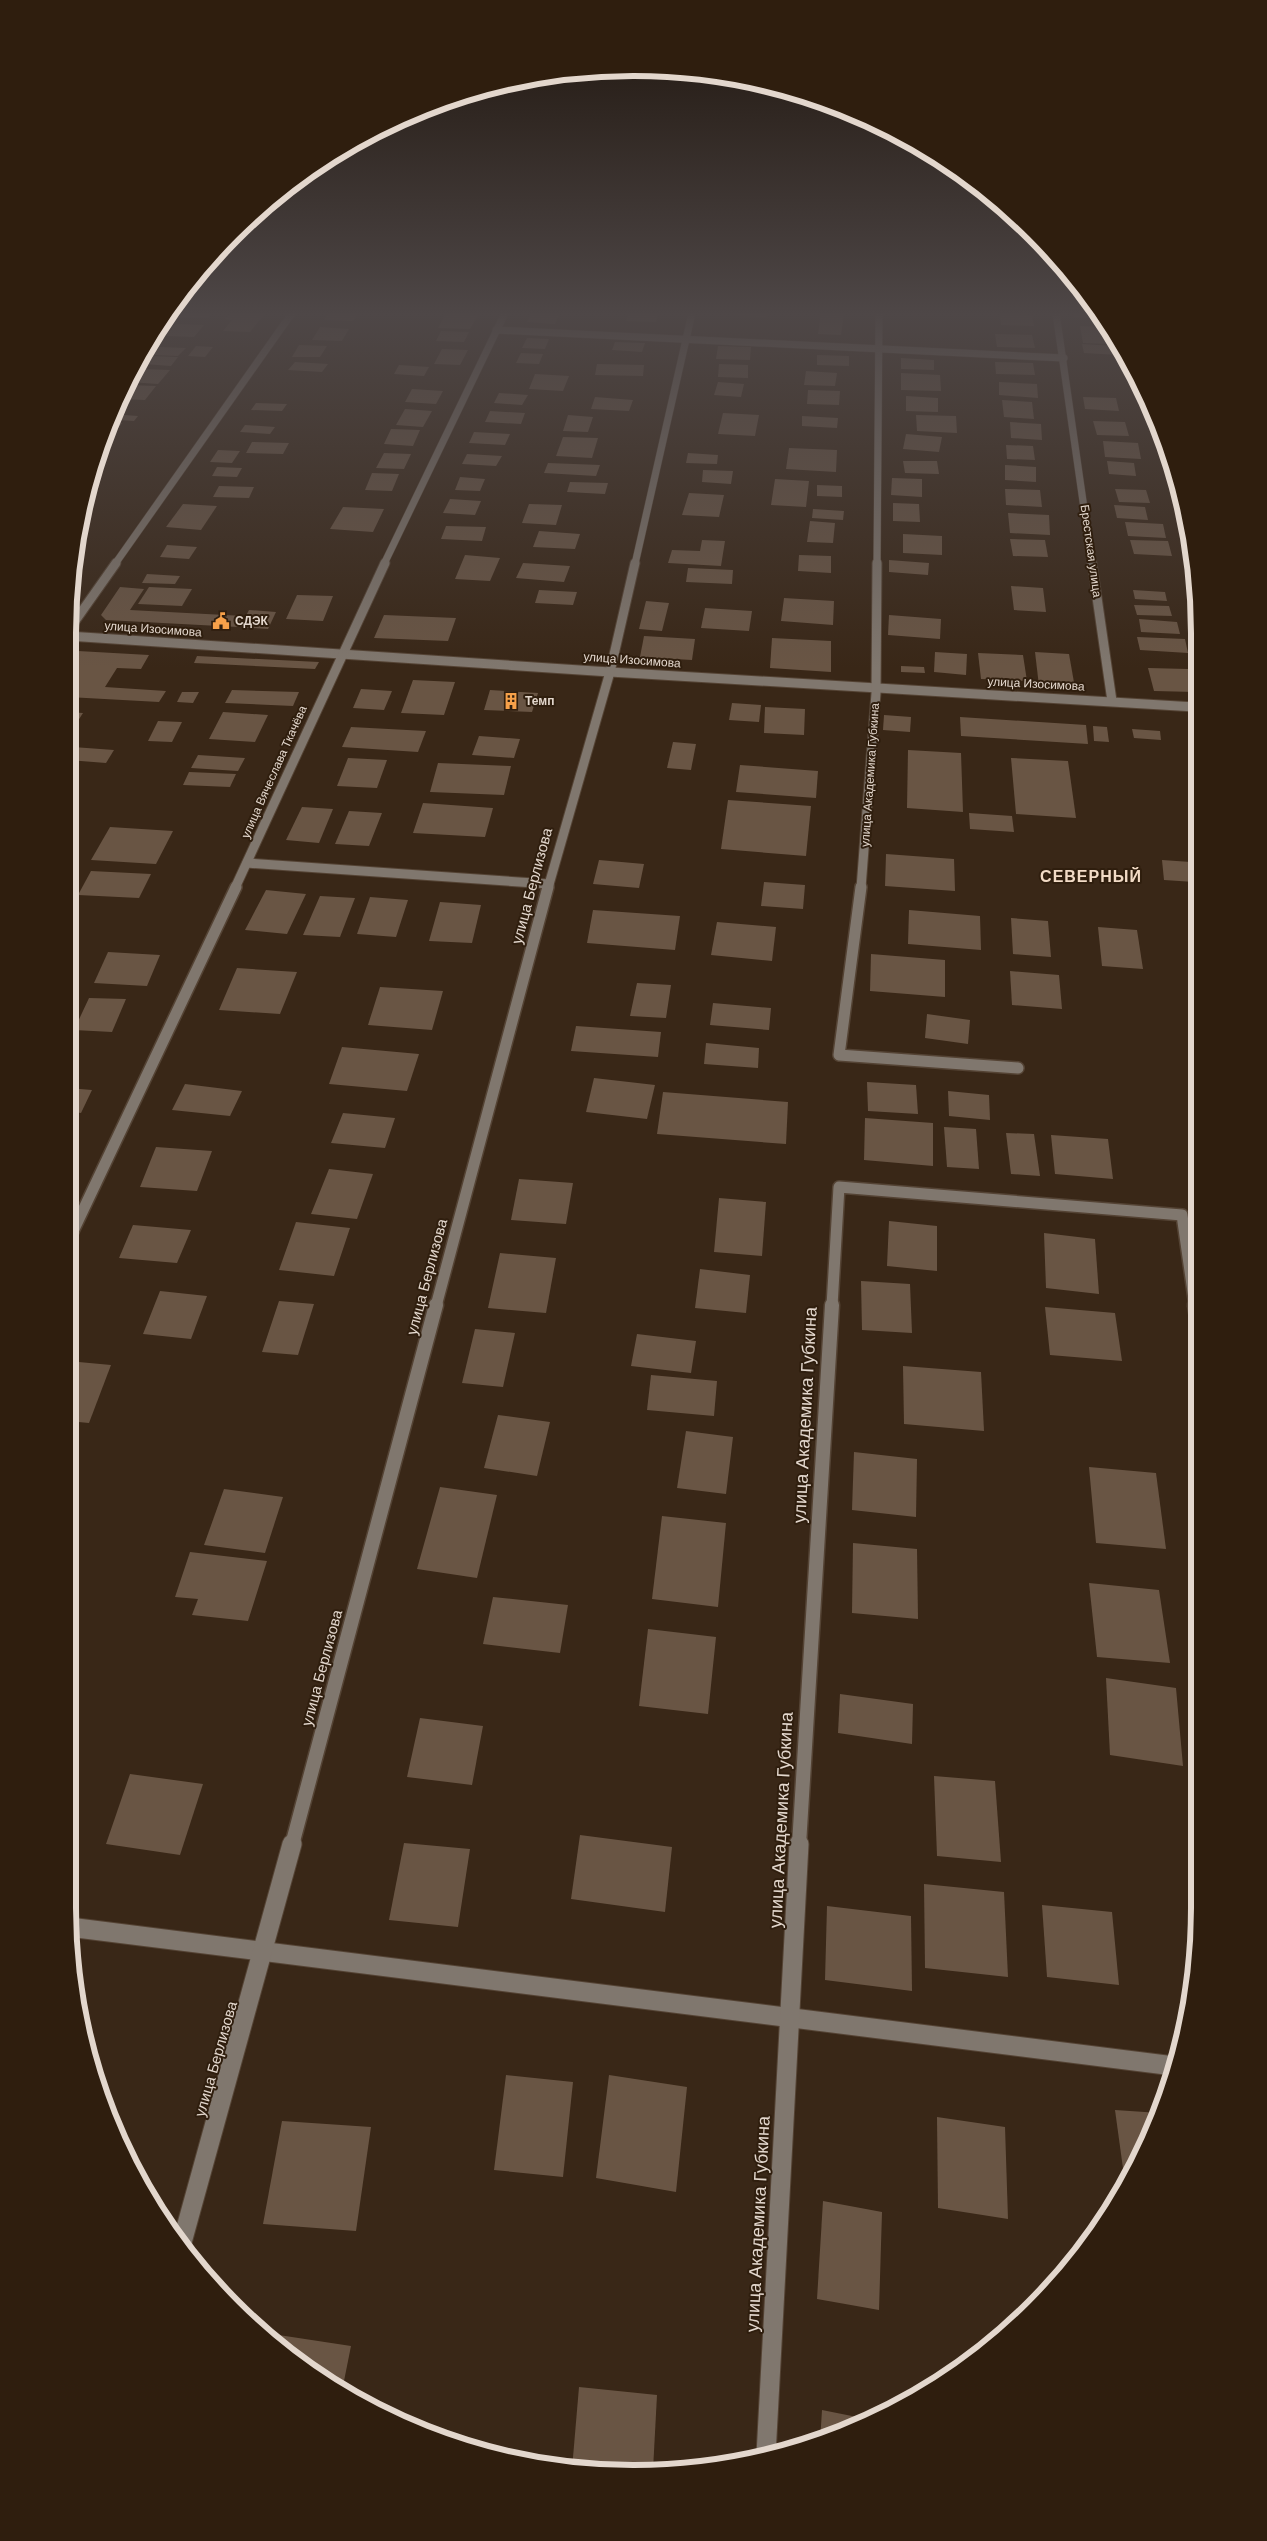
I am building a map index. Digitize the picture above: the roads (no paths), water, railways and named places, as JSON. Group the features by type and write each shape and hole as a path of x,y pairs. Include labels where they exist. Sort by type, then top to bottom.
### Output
{"street":[{"path":"76,619 208,432"},
{"name":"улица Вячеслава Ткачёва","path":"76,1225 247,863 342,653 448,432"},
{"name":"улица Берлизова","path":"184,2236 263,1952 548,884 610,672 664,432"},
{"name":"улица Академика Губкина","path":"877,432 875,687 859,918 839,1055 1018,1068"},
{"name":"Брестская улица","path":"1074,432 1112,701"},
{"name":"улица Изосимова","path":"76,636 610,672 1191,707"},
{"path":"247,863 548,884"},
{"name":"улица Академика Губкина","path":"766,2449 789,2018 839,1187 1182,1215 1191,1277"},
{"path":"77,1928 1168,2065"}],"place":[{"name":"СДЭК","path":"221,621"},
{"name":"Темп","path":"511,701"}],"district":[{"name":"СЕВЕРНЫЙ","path":"1091,876"}]}
